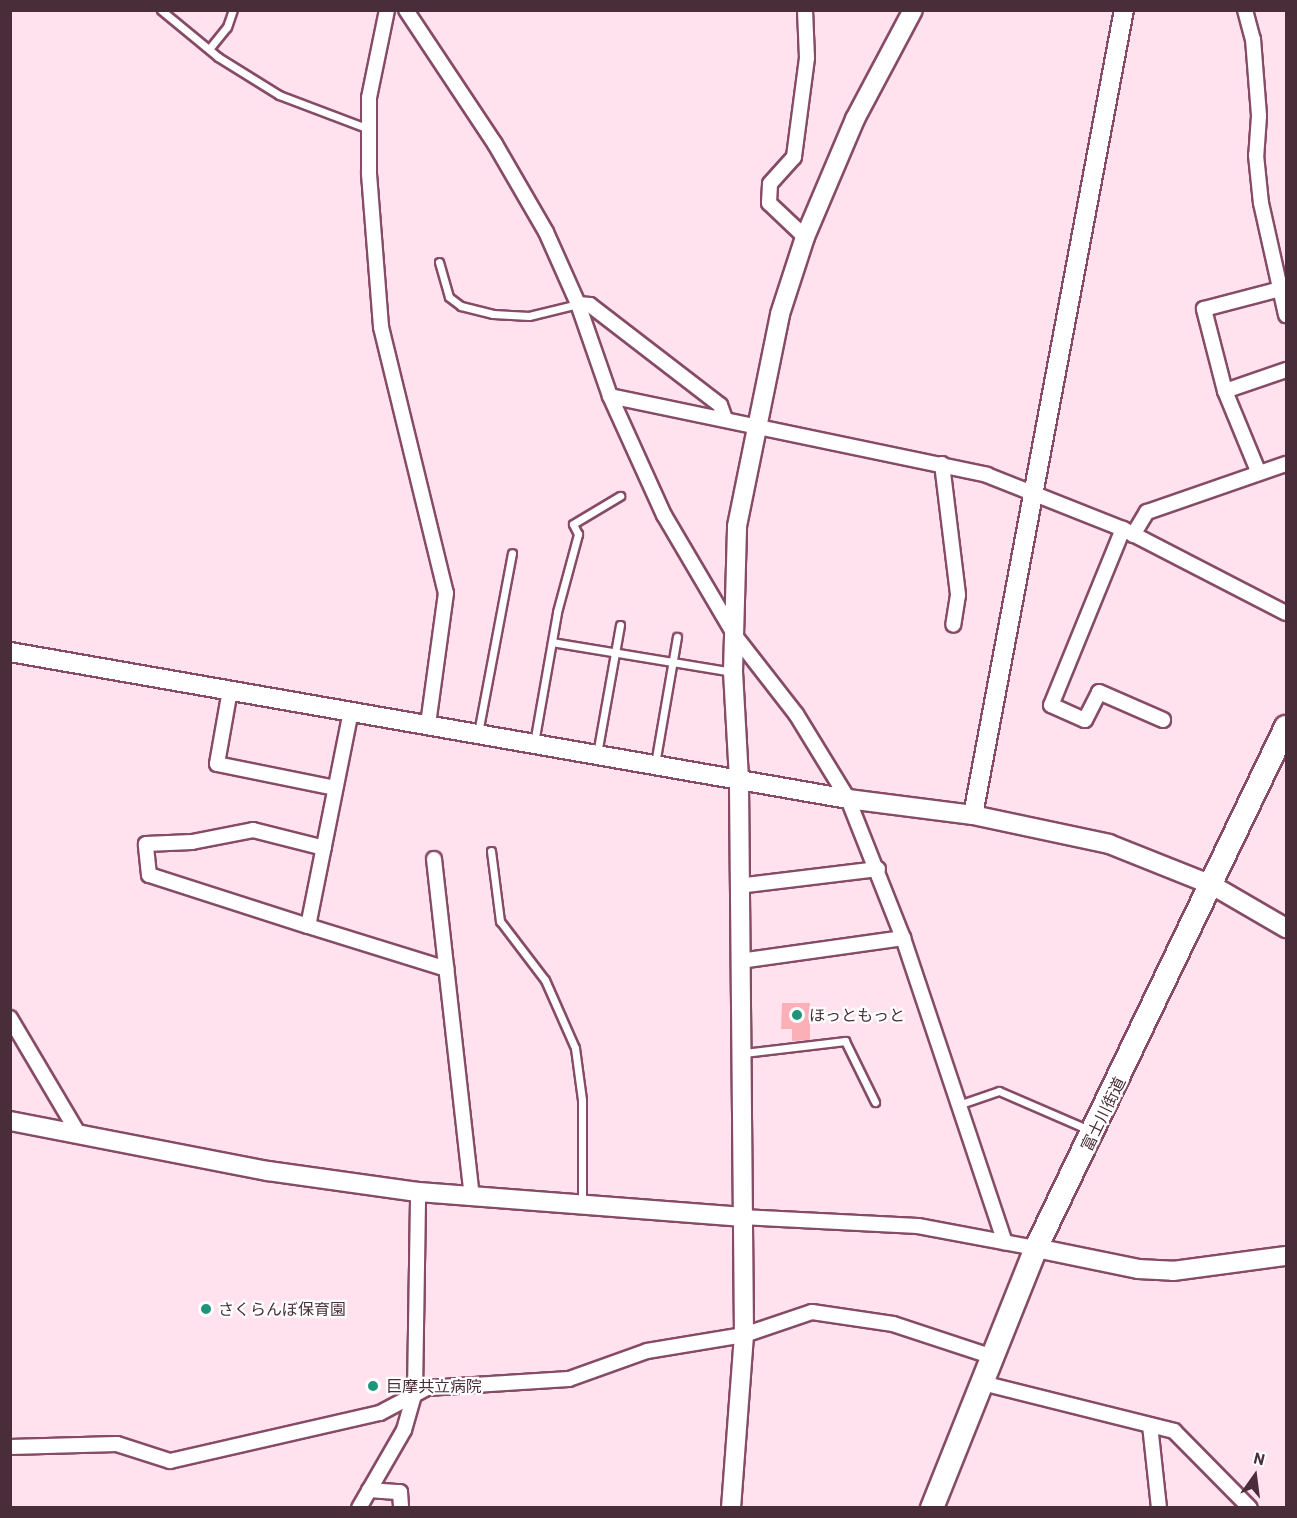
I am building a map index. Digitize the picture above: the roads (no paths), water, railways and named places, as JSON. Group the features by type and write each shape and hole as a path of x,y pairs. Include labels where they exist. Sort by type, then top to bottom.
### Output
{"main road":[{"name":"富士川街道","path":"932,1508 1036,1248 1095,1133 1287,727"}],"street":[{"path":"387,10 369,98 381,327 446,593 428,724"},
{"path":"805,10 807,58 794,158 770,184 769,203 805,237"},
{"path":"731,1508 744,1335 738,886 739,779 733,672 736,637 737,526 755,425 780,314 805,237 855,119 914,10"},
{"path":"973,815 1124,10"},
{"path":"1245,10 1253,39 1258,94 1261,202 1287,315"},
{"path":"411,11 495,144 546,232 578,304 610,396 664,514 736,637 796,714 848,799 878,869 903,938 961,1104 1005,1242"},
{"path":"1258,471 1225,391 1204,309 1280,289"},
{"path":"578,304 590,305 720,405 725,419"},
{"path":"1225,391 1287,370"},
{"path":"610,396 942,464 1033,492 1128,532 1287,613"},
{"path":"942,464 958,595 953,625"},
{"path":"1163,720 1099,692 1085,720 1051,705 1128,532 1148,512 1258,471 1287,464"},
{"path":"10,652 848,799 973,815 1109,844 1212,885 1287,928"},
{"path":"230,690 217,765 335,788"},
{"path":"308,926 351,711"},
{"path":"324,848 253,830 192,842 146,844 148,875 447,969"},
{"path":"434,859 472,1198"},
{"path":"738,886 878,869"},
{"path":"740,961 903,938"},
{"path":"10,1018 78,1133"},
{"path":"10,1121 268,1171 418,1192 472,1198 741,1217 918,1226 1138,1269 1173,1271 1287,1256"},
{"path":"359,1508 404,1430 415,1392 418,1192"},
{"path":"10,1447 117,1444 170,1461 380,1413 415,1392 427,1388 569,1379 647,1351 744,1335 813,1312 834,1313 892,1324 993,1357"},
{"path":"982,1383 1174,1431 1250,1508"},
{"path":"1150,1425 1159,1508"},
{"path":"369,1490 400,1492 401,1508"}],"lane":[{"path":"160,10 209,49 279,95 369,129"},
{"path":"209,49 227,27 233,10"},
{"path":"439,262 449,297 461,306 493,314 529,316 578,304"},
{"path":"534,743 552,642 578,534 573,524 620,496"},
{"path":"478,733 512,553"},
{"path":"597,754 620,625"},
{"path":"655,764 677,637"},
{"path":"552,642 733,672"},
{"path":"491,851 500,921 545,980 575,1048 583,1121 581,1205"},
{"path":"741,1054 845,1041 874,1102"},
{"path":"961,1104 999,1091 1095,1133"}],"place":[{"name":"ほっともっと","path":"797,1015"},
{"name":"さくらんぼ保育園","path":"206,1309"},
{"name":"巨摩共立病院","path":"373,1386"}]}
